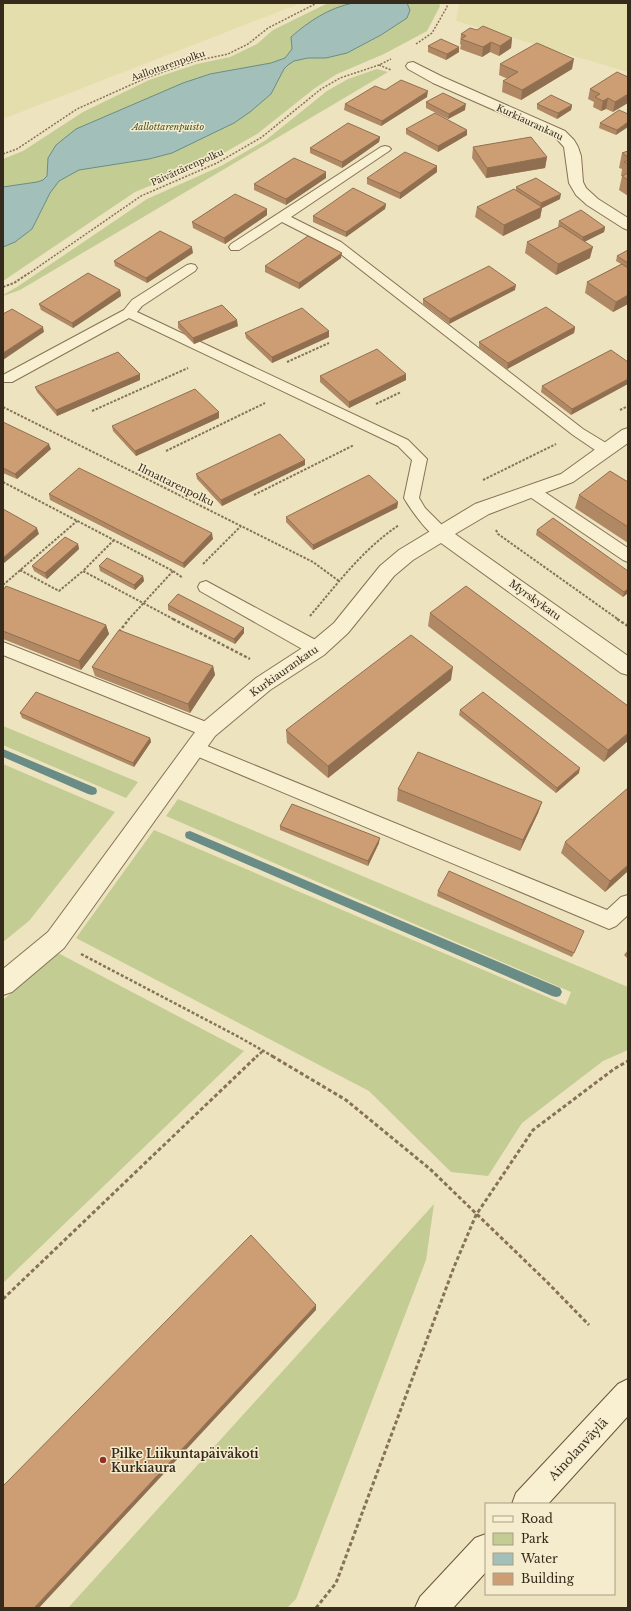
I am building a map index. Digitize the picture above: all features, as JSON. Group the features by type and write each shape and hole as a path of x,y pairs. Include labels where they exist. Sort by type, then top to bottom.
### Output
{"street":[{"name":"Kurkiaurankatu","path":"413,66 438,80 560,134 569,140 572,147 576,185 590,200 628,225"},
{"name":"Kurkiaurankatu","path":"3,984 56,940 208,730 263,684 317,649 341,628 387,571 406,555 482,509 567,478 628,434"},
{"name":"Myrskykatu","path":"442,534 628,667"},
{"name":"Ainolanväylä","path":"528,1503 628,1394"},
{"path":"431,1608 485,1550"}],"lane":[{"path":"234,246 282,217 385,149"},
{"path":"282,217 337,245 578,432 606,450"},
{"path":"7,379 129,313 137,303 191,268"},
{"path":"129,313 403,443 420,459 410,498 420,512 442,534"},
{"path":"532,491 628,556"},
{"path":"206,587 317,649"},
{"path":"3,648 208,730"},
{"path":"195,748 609,920 628,903"}],"path":[{"name":"Aallottarenpolku","path":"3,154 17,149 78,109 146,78 195,61 228,54 248,44 268,28 317,3"},
{"path":"414,46 432,33 447,7 446,3"},
{"name":"Päivättärenpolku","path":"3,287 14,283 141,196 217,163 262,137 321,89 340,78 379,64 396,56"},
{"path":"259,375 329,343"},
{"path":"92,411 216,355"},
{"path":"166,451 291,390"},
{"name":"Ilmattarenpolku","path":"3,407 313,562 339,581"},
{"path":"254,495 379,432"},
{"path":"3,482 173,571 187,580 206,587"},
{"path":"482,509 498,534 628,626"},
{"path":"3,585 77,521"},
{"path":"187,580 241,526"},
{"path":"20,570 59,592 83,571 114,540"},
{"path":"83,571 252,660"},
{"path":"116,635 173,571"},
{"path":"56,940 239,1036 346,1100 430,1169 476,1216 547,1282 589,1325"},
{"path":"3,1299 263,1051"},
{"path":"316,1608 336,1583 454,1267 476,1216 533,1130 614,1068 628,1061"}],"shaded area":[{"path":"3,3 301,3 3,119"},
{"path":"459,3 628,3 628,72 456,21"}],"green space":[{"name":"Aallottarenpuisto","path":"328,3 439,3 440,6 427,31 384,54 337,74 315,88 257,134 210,161 135,192 3,281 3,159 23,151 83,112 149,80 197,64 230,57 257,44 273,30"},
{"path":"377,69 388,72 20,290 3,296 147,199 221,166 266,140 327,91 348,79"},
{"path":"3,726 138,782 126,798 3,745"},
{"path":"3,764 115,812 29,921 3,942"},
{"path":"178,799 628,987 628,1050 603,1061 522,1123 488,1176 451,1172 369,1091 76,938 154,830 566,1005 571,992 166,816"},
{"path":"58,953 244,1051 3,1283 3,1000"},
{"path":"434,1204 426,1260 296,1599 287,1608 68,1608"}],"water":[{"path":"353,3 407,3 410,10 407,18 381,35 347,53 326,58 308,58 294,61 284,69 271,94 250,112 234,123 172,153 149,159 79,170 59,181 50,193 32,229 15,242 3,247 3,187 43,180 47,176 48,158 56,145 76,129 183,83 210,74 271,63 285,58 292,49 291,37 298,31 328,12"}],"building":[{"path":"483,26 512,38 500,46 491,42 483,47 461,39 466,36 461,34 470,28 477,30"},
{"path":"441,39 459,47 447,54 428,46"},
{"path":"537,43 574,59 522,90 503,81 518,72 500,64"},
{"path":"617,72 628,77 628,94 615,102 608,98 603,101 595,97 600,94 590,89"},
{"path":"401,80 428,91 382,121 345,104 375,86 385,90"},
{"path":"443,93 466,104 449,114 426,102"},
{"path":"551,95 572,105 558,113 537,104"},
{"path":"619,110 628,114 628,122 617,130 600,123"},
{"path":"435,113 467,130 438,146 406,129"},
{"path":"348,123 380,137 342,162 310,148"},
{"path":"531,137 547,157 487,168 473,147"},
{"path":"628,151 628,157 622,153"},
{"path":"405,152 437,166 400,193 367,178"},
{"path":"294,158 326,172 286,199 254,184"},
{"path":"628,173 628,180 622,176"},
{"path":"536,178 561,194 541,203 516,187"},
{"path":"353,188 386,204 346,232 313,216"},
{"path":"514,189 542,207 504,225 477,207"},
{"path":"235,194 267,209 224,238 192,222"},
{"path":"581,210 605,227 583,237 559,221"},
{"path":"561,226 593,247 558,264 527,242"},
{"path":"160,231 192,247 146,278 114,261"},
{"path":"308,236 342,253 299,283 265,266"},
{"path":"628,250 628,263 617,256"},
{"path":"622,264 628,268 628,295 616,302 587,282"},
{"path":"489,266 516,285 450,319 423,299"},
{"path":"88,273 120,290 72,323 39,304"},
{"path":"222,305 237,320 193,338 178,322"},
{"path":"546,307 575,327 508,363 479,342"},
{"path":"302,308 329,331 272,357 245,333"},
{"path":"12,309 43,327 3,353 3,314"},
{"path":"377,349 406,374 349,402 320,376"},
{"path":"611,350 628,362 628,379 572,409 542,386"},
{"path":"118,352 140,374 56,410 35,387"},
{"path":"195,389 219,412 135,451 112,426"},
{"path":"3,422 49,444 15,474 3,468"},
{"path":"280,434 305,460 221,500 196,474"},
{"path":"79,468 212,533 183,563 49,494"},
{"path":"610,471 628,482 628,527 579,495"},
{"path":"369,475 398,502 313,545 286,517"},
{"path":"3,509 37,528 3,558"},
{"path":"553,518 628,571 628,589 624,592 537,530"},
{"path":"65,537 78,544 45,573 32,566"},
{"path":"107,558 143,576 134,585 99,566"},
{"path":"6,586 106,625 79,661 3,631 3,590"},
{"path":"466,586 628,706 628,733 608,750 430,613"},
{"path":"178,594 244,628 234,639 168,605"},
{"path":"119,630 213,666 188,704 92,667"},
{"path":"411,635 453,667 328,766 286,730"},
{"path":"36,692 150,738 133,763 20,713"},
{"path":"483,692 580,768 557,788 460,710"},
{"path":"418,752 542,802 523,840 398,789"},
{"path":"628,788 628,865 610,881 565,842"},
{"path":"292,804 380,838 368,861 280,826"},
{"path":"449,871 584,931 574,953 438,891"},
{"path":"251,1235 316,1305 34,1608 3,1608 3,1486"}],"waterway":[{"path":"3,753 92,791"},
{"path":"190,835 556,992"}],"place":[{"name":"Pilke Liikuntapäiväkoti Kurkiaura","path":"103,1460"}]}
